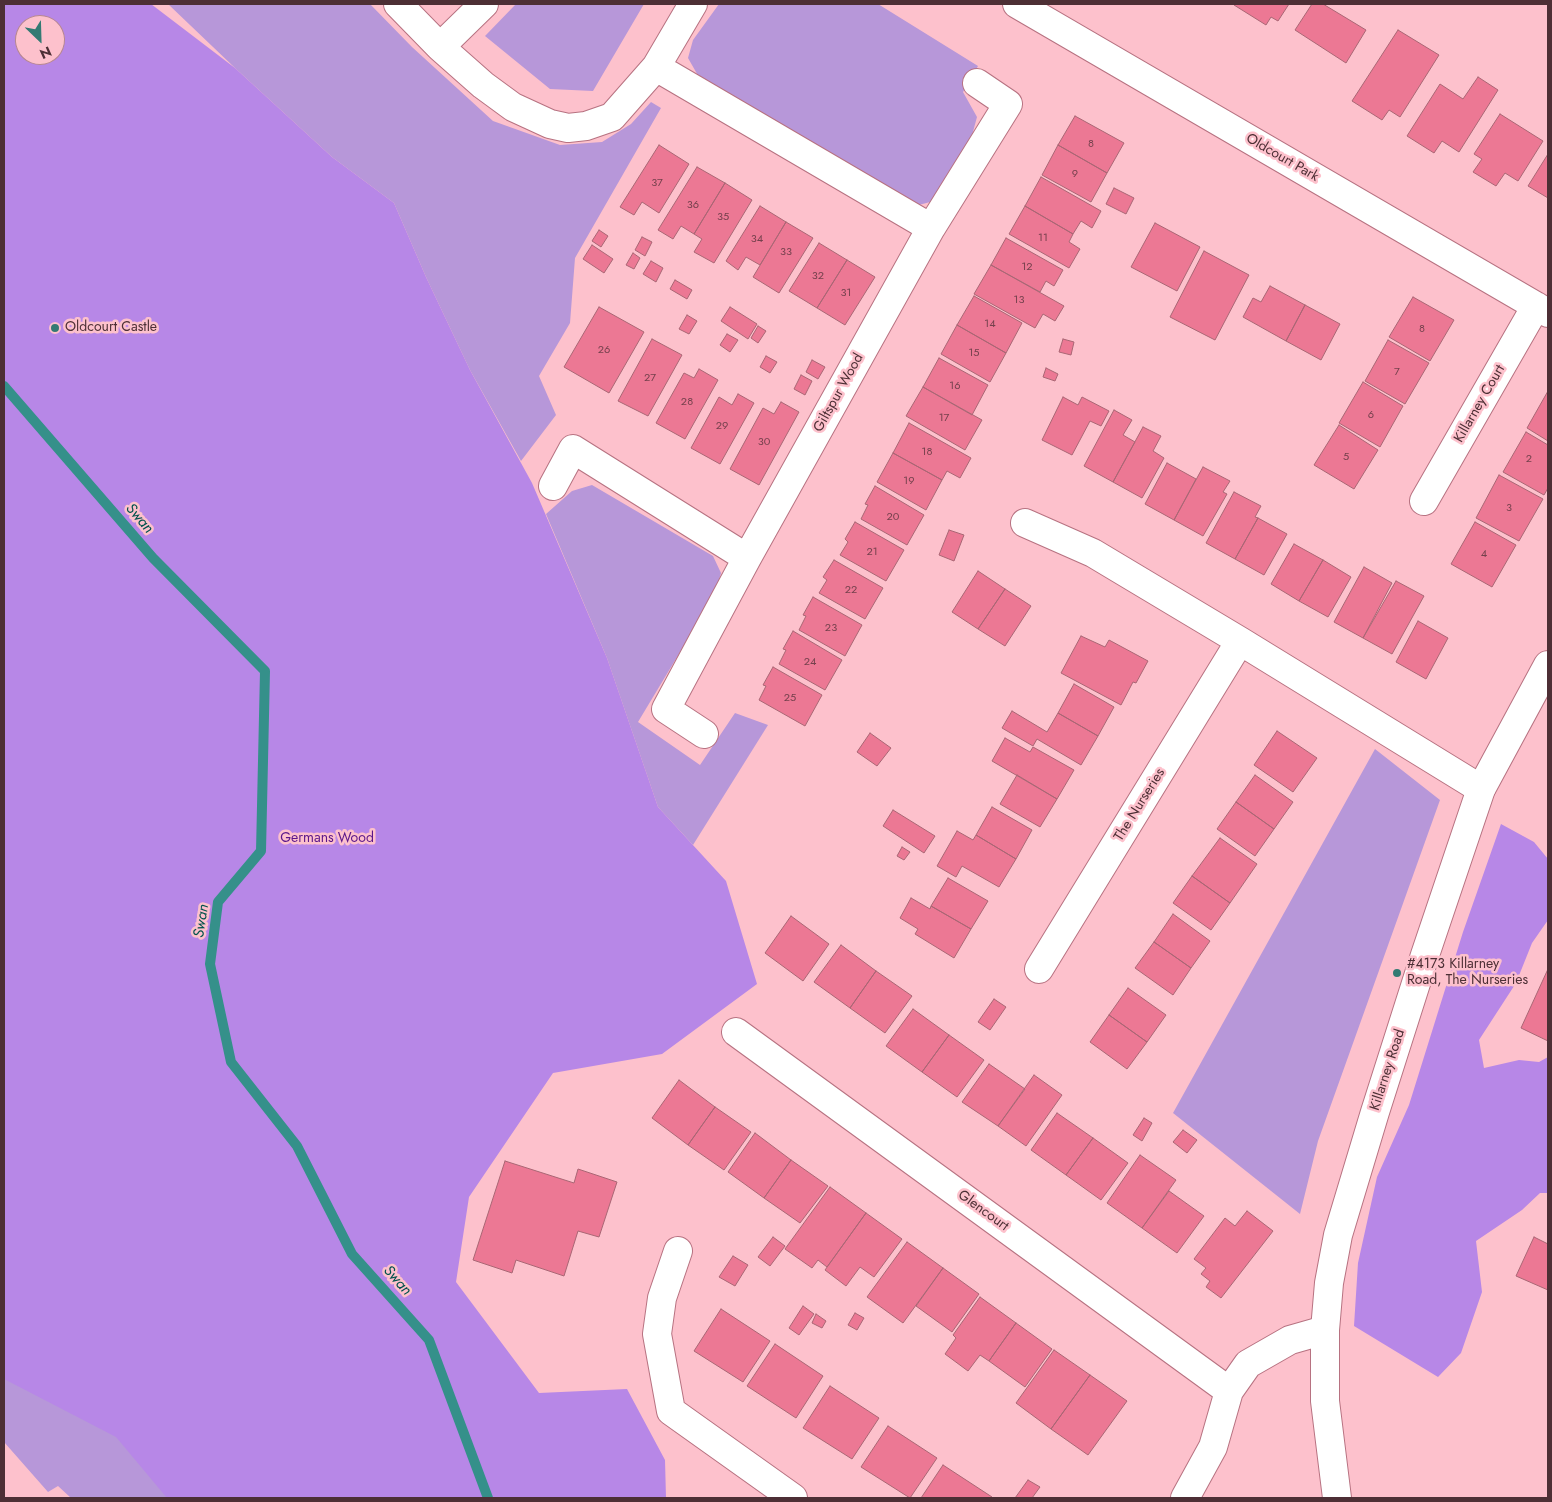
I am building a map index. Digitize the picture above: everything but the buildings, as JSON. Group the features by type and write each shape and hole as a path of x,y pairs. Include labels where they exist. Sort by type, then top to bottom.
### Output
{"street":[{"path":"398,4 440,47 483,85 513,107 550,124 568,128 586,126 612,117 656,67 693,4"},
{"path":"440,47 484,4"},
{"name":"Oldcourt Park","path":"1017,4 1542,309"},
{"path":"656,67 931,228"},
{"name":"Giltspur Wood","path":"704,734 666,709 747,558 931,228 1008,104 977,83"},
{"name":"Killarney Court","path":"1424,502 1542,309"},
{"path":"553,486 573,449 747,558"},
{"path":"1025,524 1093,553 1481,789"},
{"name":"The Nurseries","path":"1039,969 1240,641"},
{"name":"Killarney Road","path":"1336,1498 1325,1401 1325,1330 1329,1283 1343,1216 1422,964 1481,789 1548,665"},
{"name":"Glencourt","path":"736,1032 1229,1391"},
{"path":"678,1251 662,1298 657,1334 671,1411 794,1498"},
{"path":"1185,1498 1213,1447 1229,1391 1248,1364 1290,1340 1325,1330"}],"shaded area":[{"path":"168,4 370,4 412,47 493,121 560,145 602,142 631,124 651,102 661,108 575,258 570,323 539,376 556,415 521,461 470,370 426,277 394,203 332,157"},
{"path":"516,4 644,4 593,91 550,89 485,36"},
{"path":"719,4 878,4 978,66 963,92 977,117 967,154 938,200 911,207 700,79 688,58 693,40"},
{"path":"592,485 713,556 721,573 715,594 638,722 700,765 735,713 768,725 693,845 658,807 607,658 546,514 572,491"},
{"path":"1375,749 1440,800 1318,1141 1300,1214 1173,1113"},
{"path":"39,1322 194,1498 71,1498 58,1486 48,1492 4,1442 4,1356"}],"green space":[{"name":"Germans Wood","path":"4,4 151,4 235,68 332,157 394,203 426,277 470,370 532,483 607,658 658,807 726,881 757,984 662,1054 553,1073 469,1197 456,1282 539,1393 627,1389 665,1460 666,1498 167,1498 116,1437 4,1379"},
{"path":"1501,824 1534,842 1548,859 1548,920 1532,943 1516,983 1479,1040 1484,1068 1519,1060 1539,1062 1548,1057 1548,1193 1540,1193 1522,1210 1476,1241 1482,1292 1461,1353 1438,1377 1354,1326 1358,1263 1377,1177 1409,1105 1463,932"}],"waterway":[{"name":"Swan","path":"4,386 153,558 265,671 261,851 218,902 210,964 231,1062 297,1146 352,1254 429,1340 488,1498"}],"place":[{"name":"Oldcourt Castle","path":"55,328"},
{"name":"#4173 Killarney Road, The Nurseries","path":"1397,973"}]}
